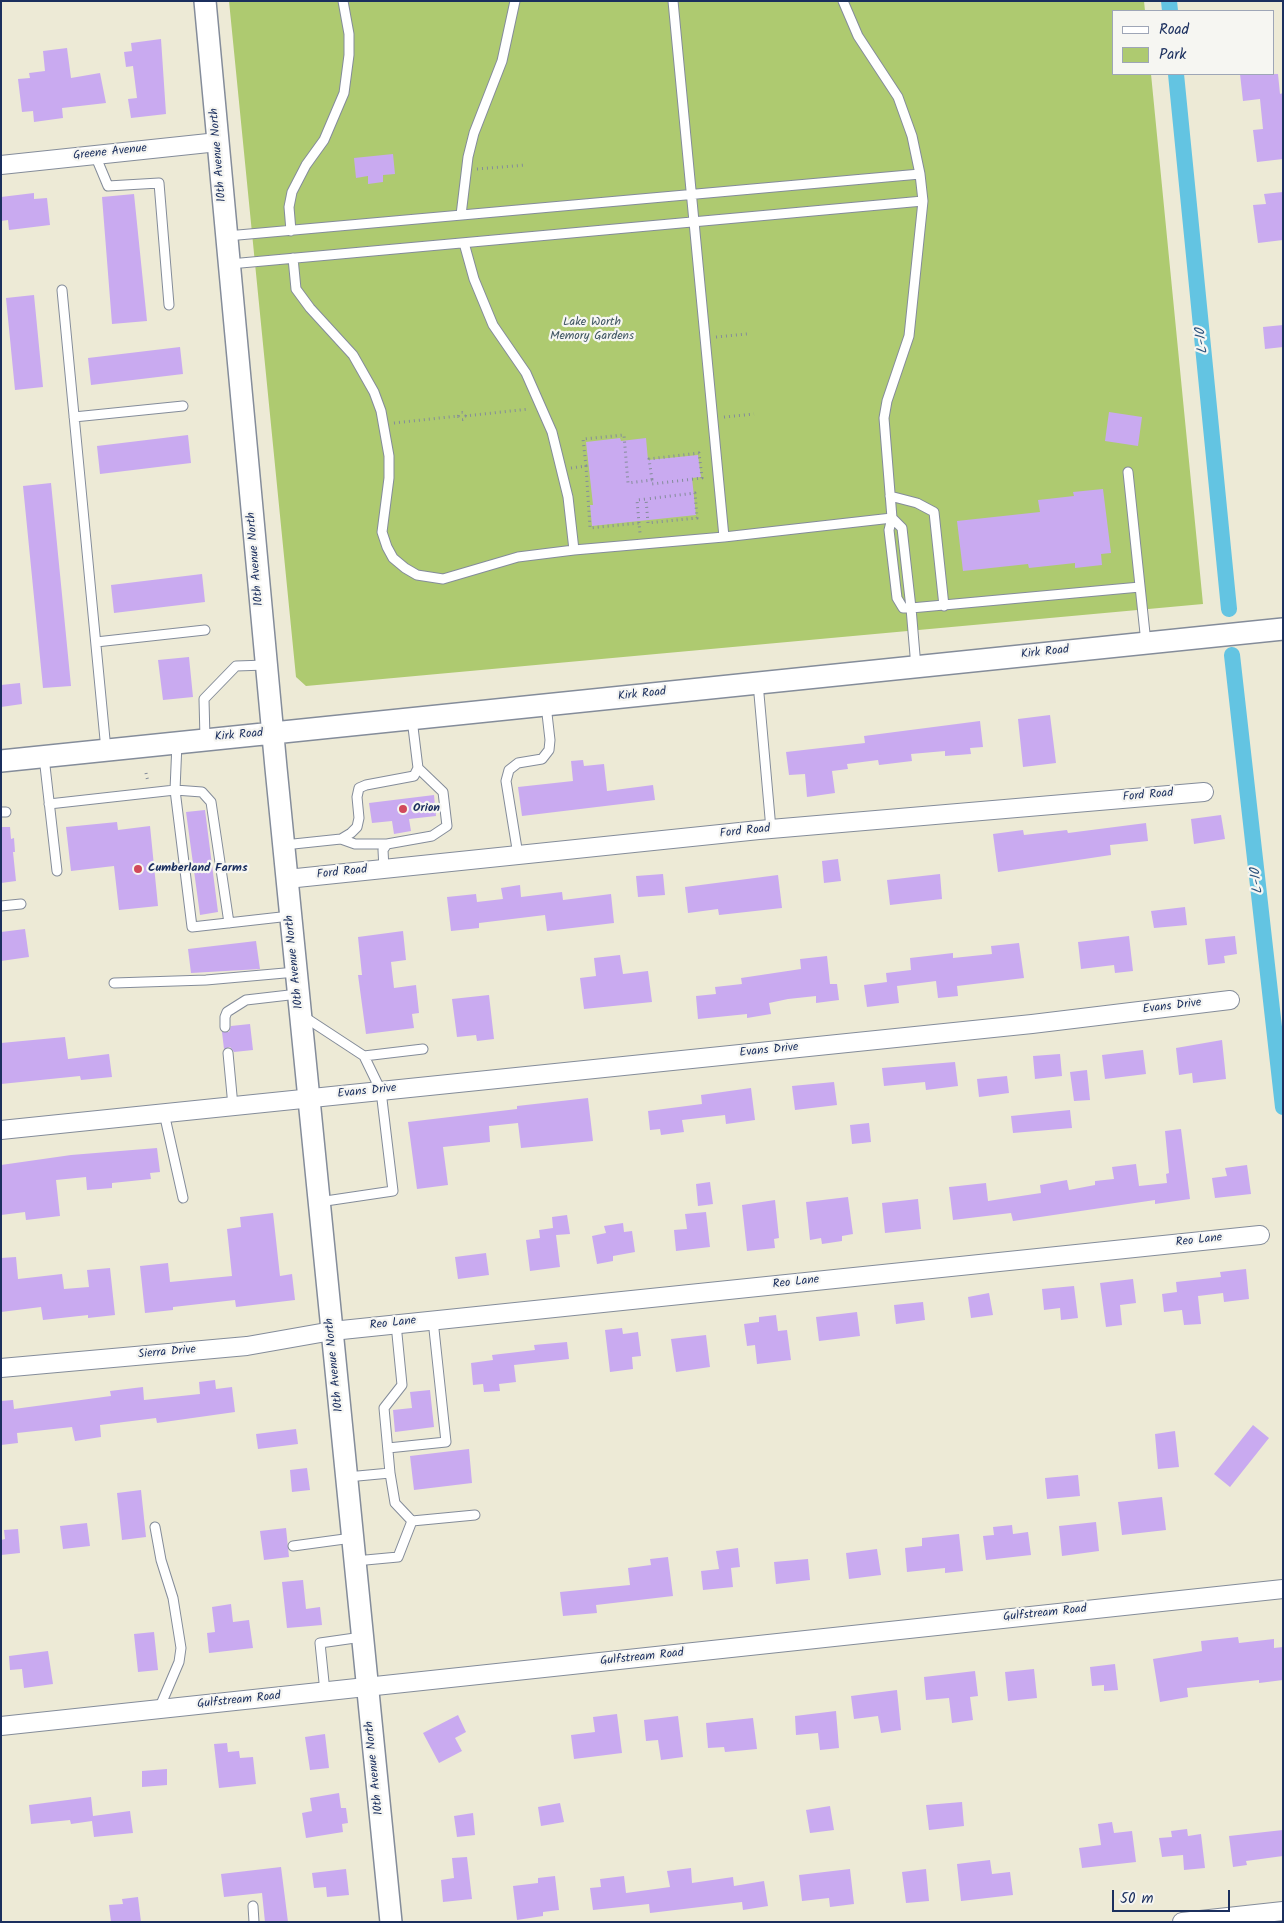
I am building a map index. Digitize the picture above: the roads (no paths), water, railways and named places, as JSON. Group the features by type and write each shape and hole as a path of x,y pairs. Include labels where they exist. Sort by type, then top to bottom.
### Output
{"street":[{"name":"10th Avenue North","path":"205,1 272,733 391,1922"},
{"name":"Greene Avenue","path":"1,164 218,142"},
{"name":"Kirk Road","path":"1,761 177,743 206,738 412,719 1283,629"},
{"name":"Ford Road","path":"287,879 770,830 1204,792"},
{"name":"Evans Drive","path":"309,1098 1032,1024 1230,1000"},
{"path":"1,1130 309,1098"},
{"name":"Reo Lane","path":"332,1331 1260,1235"},
{"name":"Sierra Drive","path":"1,1368 247,1346 332,1331"},
{"name":"Gulfstream Road","path":"1,1726 1283,1589"},
{"path":"1182,1922 1283,1911"}],"lane":[{"path":"291,231 289,207 292,192 306,165 324,140 344,93 349,55 349,34 343,1"},
{"path":"461,215 466,170 474,134 502,61 515,1"},
{"path":"673,1 724,538"},
{"path":"843,1 858,36 898,97 910,130 920,174 923,201 909,336 887,401 884,418 892,518 889,530 897,598 902,608 944,606 1140,588"},
{"path":"96,155 108,186 159,184 169,305"},
{"path":"227,236 920,174"},
{"path":"230,264 923,201"},
{"path":"464,243 474,279 493,325 526,373 542,408 563,468 574,550"},
{"path":"293,258 296,288 310,308 353,354 374,392 384,424 389,456 389,478 382,532 386,546 394,558 405,568 417,575 443,579 497,561 574,550 724,538 892,518"},
{"path":"62,290 106,750"},
{"path":"74,417 183,406"},
{"path":"1128,472 1146,643"},
{"path":"890,496 917,503 934,512 944,606"},
{"path":"892,518 902,528 916,667"},
{"path":"96,642 205,630"},
{"path":"206,738 204,700 236,666 266,664"},
{"path":"758,683 770,830"},
{"path":"518,855 506,781 510,770 518,763 542,759 549,750 550,740 546,705"},
{"path":"341,839 357,827 359,818 357,797 359,788 366,784 414,776 418,768 412,719"},
{"path":"177,743 175,790 192,927 290,916"},
{"path":"44,757 57,871"},
{"path":"283,845 341,839 355,844 387,844 432,836 447,826 444,792 418,768"},
{"path":"49,804 175,790 202,792 211,802 229,923"},
{"path":"384,869 383,850 387,844"},
{"path":"1,906 21,904"},
{"path":"114,983 206,980 296,972"},
{"path":"225,1027 227,1012 246,1000 298,994"},
{"path":"300,1015 364,1056 381,1091 394,1191 319,1202"},
{"path":"364,1056 423,1049"},
{"path":"228,1053 233,1106"},
{"path":"164,1113 184,1198"},
{"path":"388,1448 446,1442 433,1320"},
{"path":"396,1324 402,1385 384,1408 390,1473 395,1503 412,1521"},
{"path":"346,1477 390,1473"},
{"path":"412,1521 475,1515"},
{"path":"355,1561 398,1556 412,1521"},
{"path":"155,1527 161,1560 173,1598 181,1648 179,1662 159,1709"},
{"path":"292,1546 352,1538"},
{"path":"326,1692 320,1642 362,1637"},
{"path":"253,1906 254,1922"}],"waterway":[{"name":"L-10","path":"1169,1 1170,10"},
{"name":"L-10","path":"1176,75 1229,609"},
{"name":"L-10","path":"1232,655 1283,1107"}],"place":[{"name":"Orion","path":"403,809"},
{"name":"Cumberland Farms","path":"138,869"}],"park label":[{"name":"Lake Worth Memory Gardens","path":"592,330"}]}
